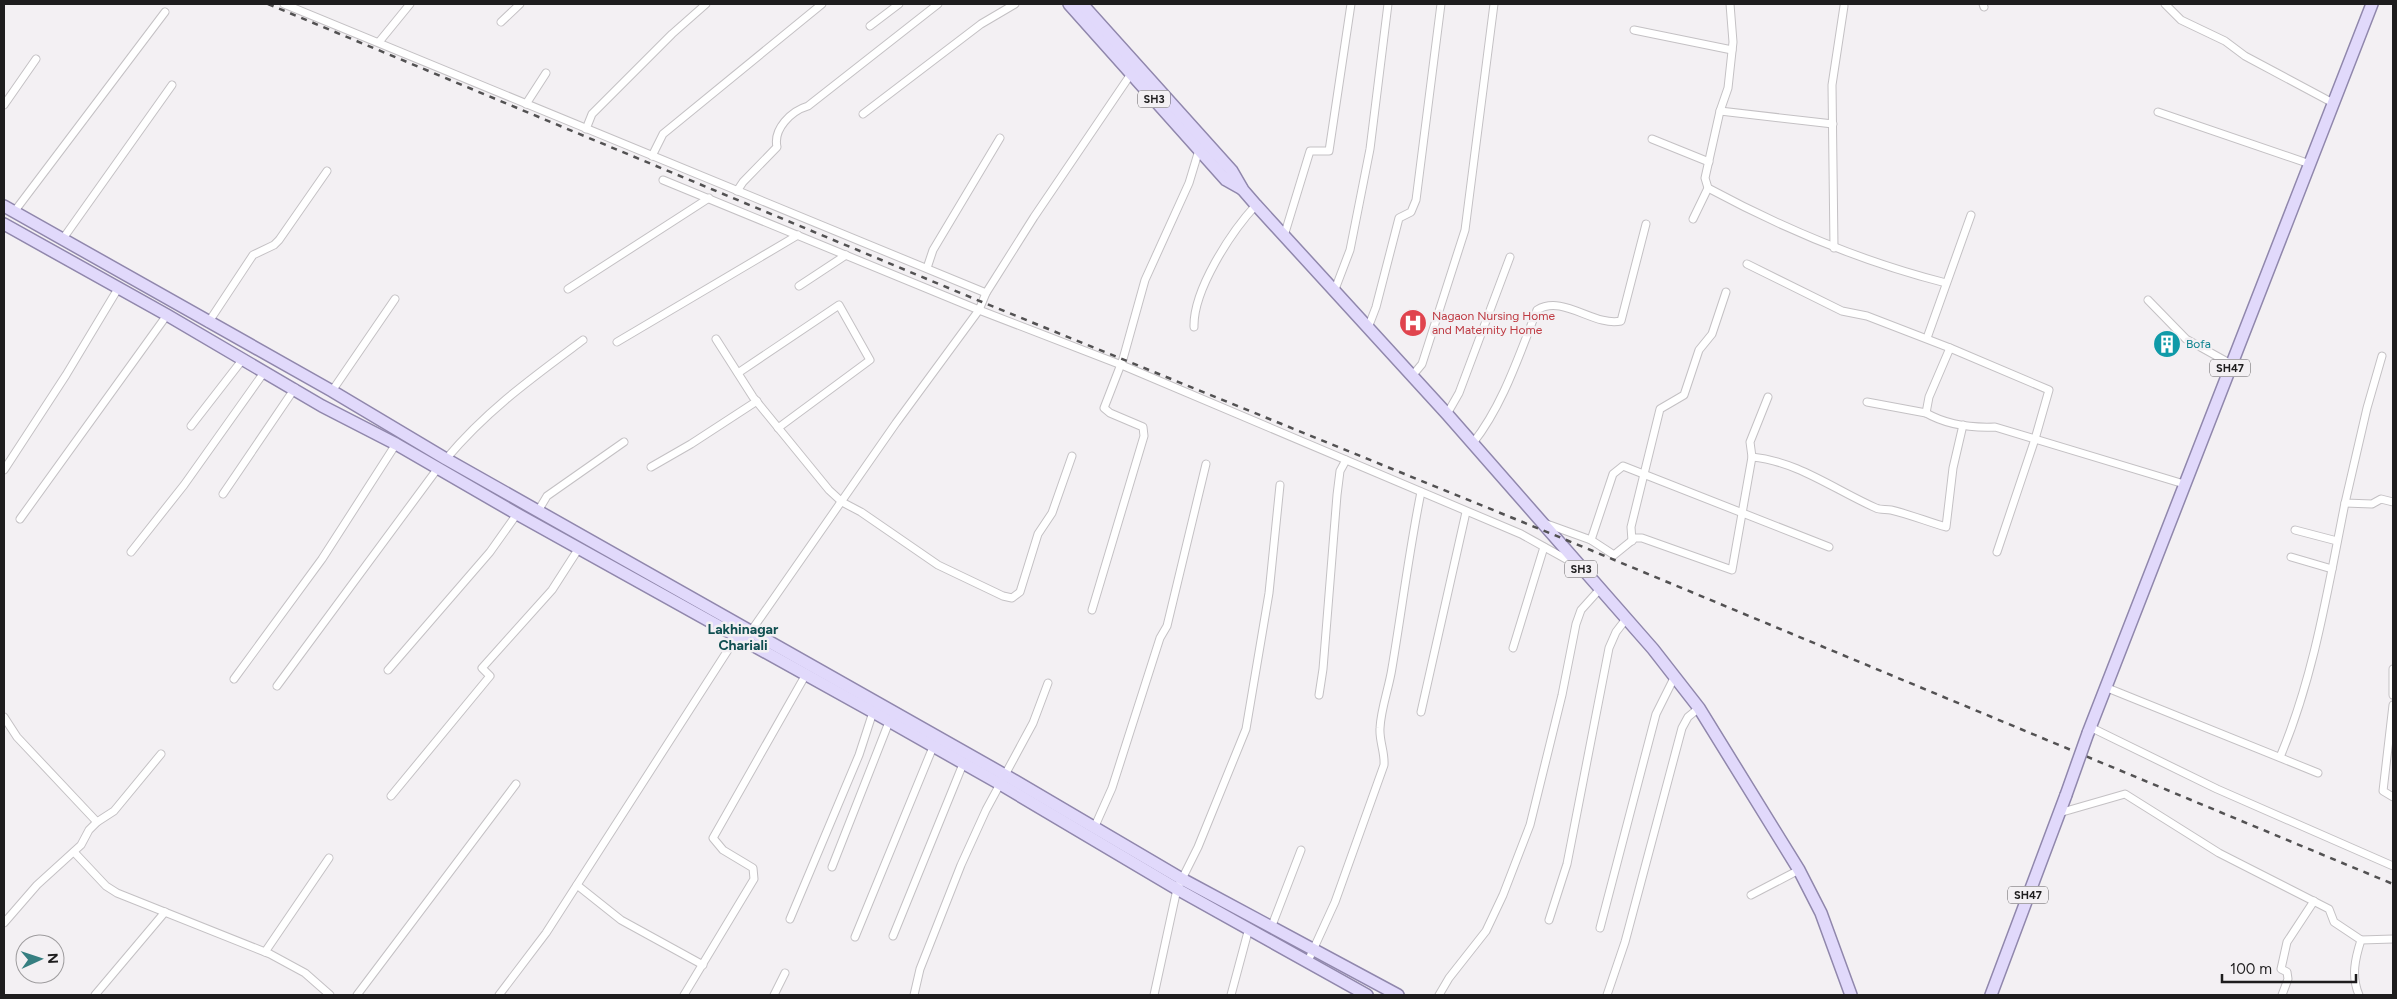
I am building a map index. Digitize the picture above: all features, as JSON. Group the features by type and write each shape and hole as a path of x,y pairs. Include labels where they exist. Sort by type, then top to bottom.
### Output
{"main road":[{"name":"SH3","path":"1069,4 1084,8 1199,150 1226,180 1243,190"},
{"name":"SH47","path":"1991,995 2066,795 2104,687 2372,4"},
{"name":"SH3","path":"1135,69 1232,171 1243,190 1256,205 1473,443 1626,619 1699,708 1799,870 1821,913 1851,995"},
{"path":"9,209 208,323 332,391 517,514 744,636 1002,779 1179,884 1249,928 1367,995"},
{"path":"4,224 167,314 295,388 322,406 396,444 442,464 538,511 744,636 804,676 873,712 963,764 1002,779 1095,826 1179,884 1315,949 1398,995"}],"street":[{"path":"284,4 986,293"},
{"path":"380,42 410,4"},
{"path":"501,22 520,4"},
{"path":"586,129 592,114 672,34 706,4"},
{"path":"652,156 664,134 822,4"},
{"path":"870,26 899,4"},
{"path":"738,191 743,182 777,147 776,132 795,112 808,106 938,4"},
{"path":"863,114 981,24 1015,4"},
{"path":"1284,236 1310,151 1329,151 1351,4"},
{"path":"1334,292 1350,250 1370,149 1388,4"},
{"path":"1368,328 1376,307 1398,218 1411,212 1416,200 1442,4"},
{"path":"1412,376 1422,364 1465,230 1494,4"},
{"path":"1693,219 1708,188 1705,178 1720,111 1728,88 1732,50 1730,4"},
{"path":"2164,4 2181,20 2225,40 2245,56 2334,103"},
{"path":"1834,248 1832,85 1844,6"},
{"path":"9,209 165,12"},
{"path":"1634,30 1732,50"},
{"path":"4,104 36,59"},
{"path":"499,995 546,933 744,636 979,310 986,293 1034,217 1135,69"},
{"path":"526,104 546,73"},
{"path":"62,240 172,84"},
{"path":"1720,111 1833,124"},
{"path":"2158,112 2211,129 2270,152 2310,164"},
{"path":"927,268 933,250 1000,138"},
{"path":"1652,139 1709,162"},
{"path":"1092,610 1144,436 1143,426 1110,413 1104,408 1120,365 1145,280 1189,183 1199,150"},
{"path":"208,323 252,255 274,245 327,171"},
{"path":"663,180 979,310 1120,365 1346,460 1521,534 1579,567"},
{"path":"1708,188 1834,248 1896,270 1946,283"},
{"path":"568,289 709,198"},
{"path":"1194,328 1194,319 1205,286 1221,251 1240,222 1256,205"},
{"path":"1927,338 1971,215"},
{"path":"1473,443 1484,428 1513,372 1537,310 1545,305 1571,309 1611,323 1621,320 1646,224"},
{"path":"618,342 798,235"},
{"path":"799,286 846,255"},
{"path":"1447,414 1459,393 1510,257"},
{"path":"1747,264 1842,311 1867,316 1927,338 2049,390 2035,439 1997,552"},
{"path":"4,470 120,288"},
{"path":"1632,541 1632,527 1660,410 1684,395 1699,350 1712,334 1726,292"},
{"path":"332,391 395,299"},
{"path":"2148,300 2186,339 2231,364"},
{"path":"738,372 839,305 870,360 778,428"},
{"path":"20,519 167,314"},
{"path":"716,339 756,400 842,502 861,512 938,565 970,582 1012,598 1020,592 1038,534 1052,513 1072,456"},
{"path":"277,686 463,438 507,396 583,340"},
{"path":"1926,413 1928,397 1950,348"},
{"path":"2280,758 2290,733 2307,676 2366,408 2382,356"},
{"path":"191,426 243,359"},
{"path":"131,552 184,484 265,371"},
{"path":"223,494 295,388"},
{"path":"1542,522 1591,540 1614,555 1635,538 1642,538 1732,570 1752,458 1750,442 1768,397"},
{"path":"651,467 691,444 756,400"},
{"path":"1867,402 1926,413 1963,426 1995,427 2184,484"},
{"path":"1752,458 1765,458 1796,469 1833,485 1878,509 1891,510 1946,527 1953,468 1963,426"},
{"path":"538,511 547,496 624,442"},
{"path":"234,679 322,559 396,444"},
{"path":"1318,695 1323,669 1337,495 1340,471 1346,460"},
{"path":"1095,826 1112,788 1160,638 1167,626 1206,464"},
{"path":"1591,540 1613,474 1623,466 1829,546"},
{"path":"1154,995 1179,884 1198,847 1246,730 1269,593 1280,485"},
{"path":"1308,961 1335,902 1384,765 1385,755 1381,745 1380,728 1392,669 1408,556 1420,492"},
{"path":"2345,503 2372,504 2381,499 2393,502"},
{"path":"1421,712 1466,512"},
{"path":"388,670 490,552 517,514"},
{"path":"2295,530 2337,541"},
{"path":"1513,648 1544,547"},
{"path":"391,796 490,676 482,668 552,590 579,548"},
{"path":"2291,557 2332,569"},
{"path":"1439,995 1449,978 1486,931 1503,895 1530,825 1560,704 1576,624 1581,610 1599,590"},
{"path":"1549,920 1567,864 1609,648 1616,632 1626,619"},
{"path":"2393,669 2393,695"},
{"path":"684,995 754,879 753,868 723,850 713,838 804,676"},
{"path":"1600,928 1656,714 1674,676"},
{"path":"914,995 920,969 961,865 1002,779 1033,724 1048,683"},
{"path":"2104,687 2318,773"},
{"path":"2393,704 2383,791 2393,797"},
{"path":"1607,995 1625,942 1682,728 1688,717 1699,708"},
{"path":"790,919 859,755 873,712"},
{"path":"4,717 17,737 97,822"},
{"path":"832,867 888,722"},
{"path":"2089,730 2217,789 2393,866"},
{"path":"855,937 933,747"},
{"path":"4,923 37,885 74,852 97,822 114,810 161,754"},
{"path":"893,936 963,764"},
{"path":"357,995 474,843 516,784"},
{"path":"2059,813 2125,794 2219,854 2329,909 2334,922 2361,940 2393,939"},
{"path":"1271,928 1301,850"},
{"path":"74,852 106,886 265,952 305,973 330,995"},
{"path":"265,952 329,858"},
{"path":"1752,895 1799,870"},
{"path":"577,885 621,920 703,965"},
{"path":"2282,995 2288,979 2287,972 2281,969 2288,942 2314,901"},
{"path":"95,995 165,912"},
{"path":"1231,995 1249,928"},
{"path":"2358,995 2354,982 2356,956 2361,940"},
{"path":"774,995 785,973"}],"railway":[{"path":"268,4 982,302 1552,534 2393,884"}],"place":[{"name":"Nagaon Nursing Home and Maternity Home","path":"1413,323"},
{"name":"Bofa","path":"2167,344"}],"district":[{"name":"Lakhinagar Chariali","path":"743,638"}]}
